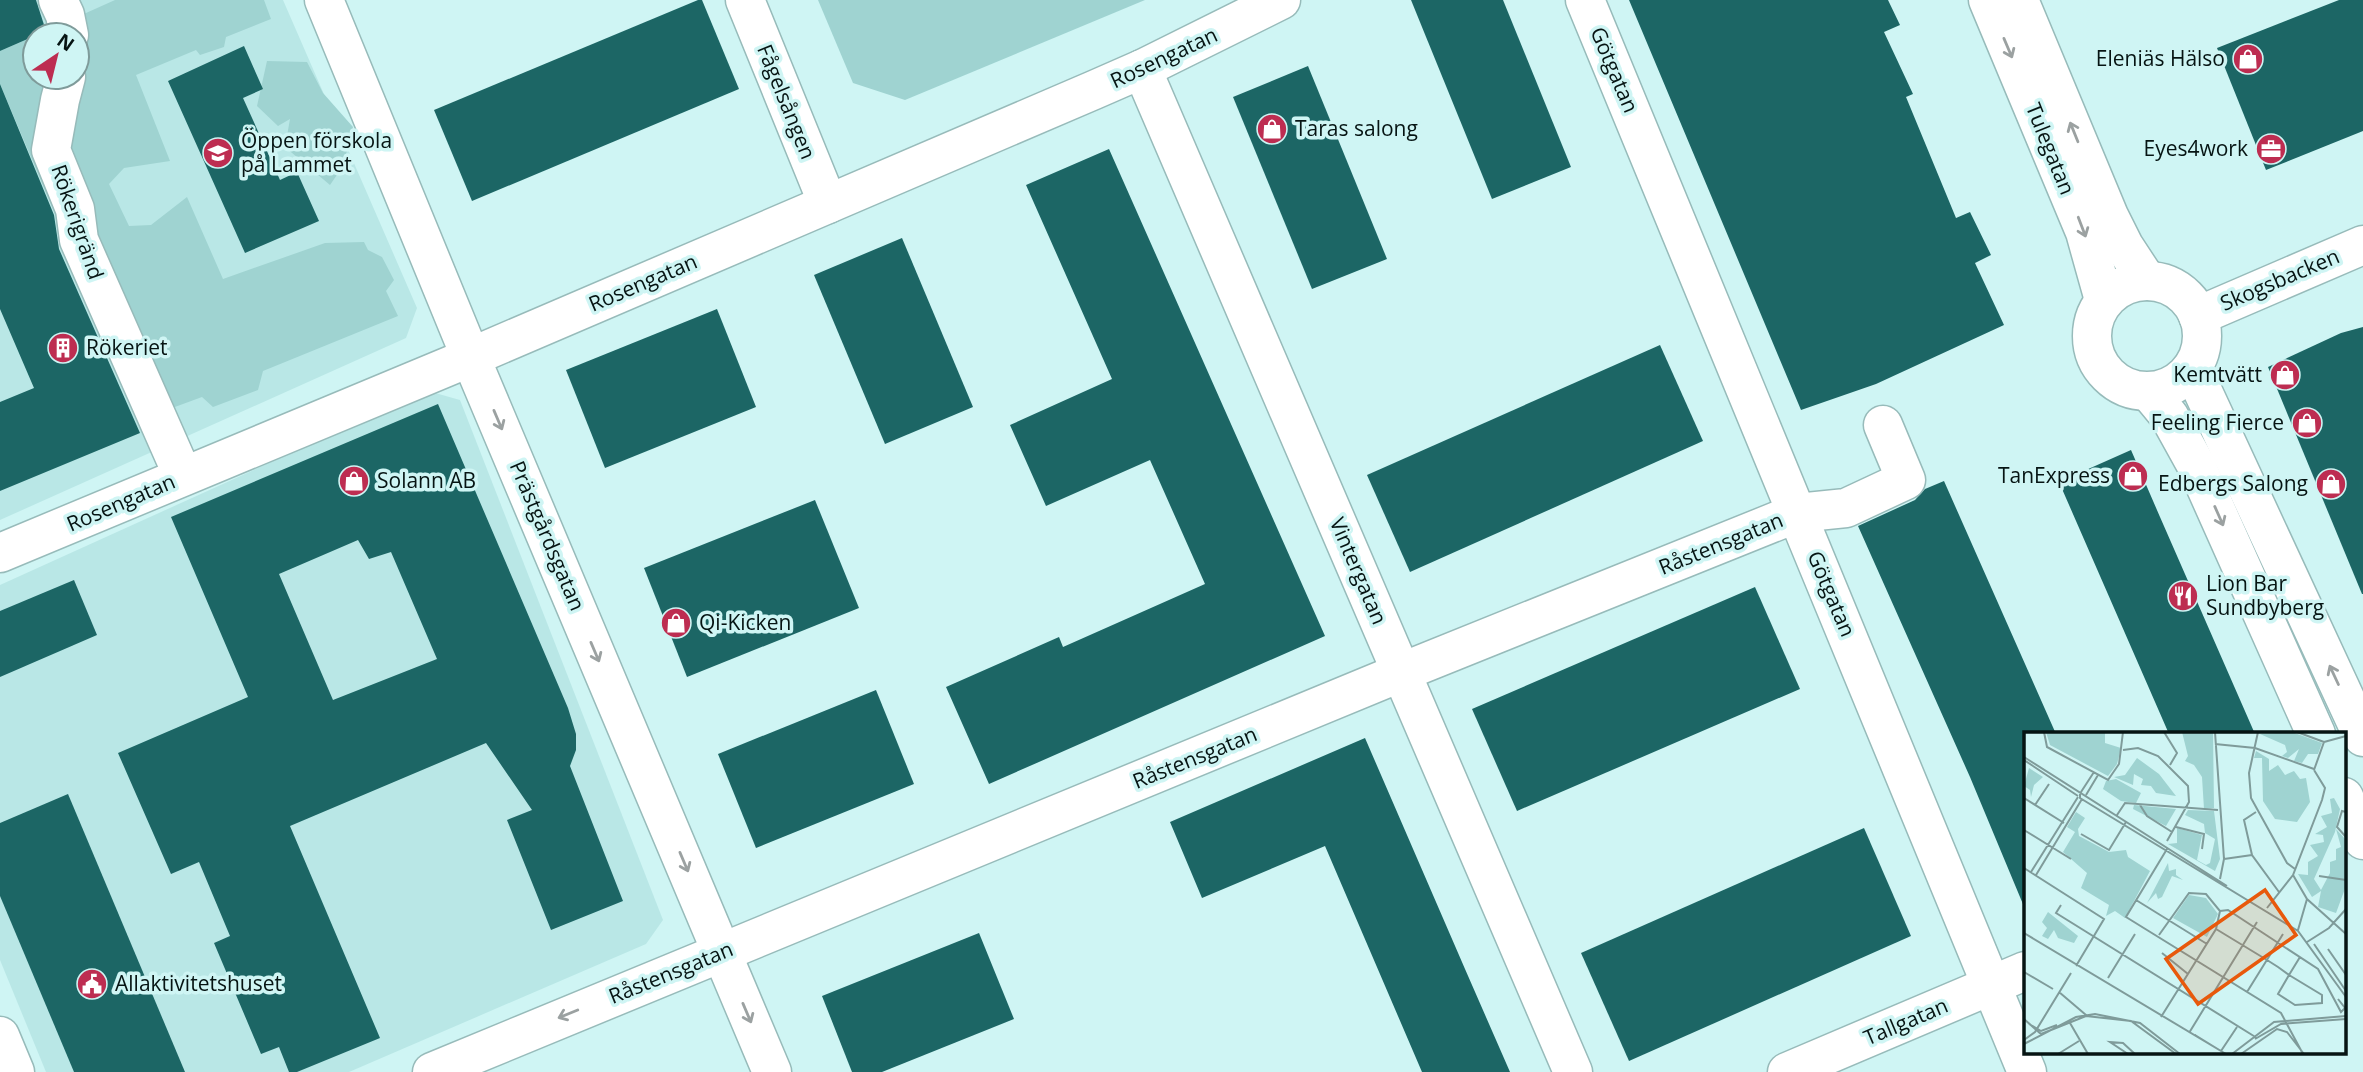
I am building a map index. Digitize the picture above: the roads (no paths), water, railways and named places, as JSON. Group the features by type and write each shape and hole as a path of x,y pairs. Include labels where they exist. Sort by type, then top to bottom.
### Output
{"street":[{"path":"58,0 66,21"},
{"name":"Prästgårdsgatan","path":"324,0 772,1072"},
{"name":"Fågelsången","path":"744,0 828,204"},
{"name":"Rosengatan","path":"0,553 471,357 1142,69 1281,0"},
{"name":"Götgatan","path":"1585,0 1797,513 2009,978 2027,1072"},
{"name":"Tulegatan","path":"1988,0 2041,90 2124,246 2147,281"},
{"name":"Tulegatan","path":"2019,0 2041,90 2104,300"},
{"name":"Vintergatan","path":"1142,69 1573,1072"},
{"name":"Rökerigränd","path":"62,91 51,150 75,209 79,240 183,477"},
{"name":"Skogsbacken","path":"2198,316 2363,245"},
{"path":"2147,281 2173,287 2192,304 2202,329 2198,359 2192,368 2180,381 2150,393 2122,386 2112,380 2096,359 2091,333 2093,321 2104,300 2122,286 2147,281"},
{"path":"2192,368 2363,737"},
{"path":"2150,393 2169,416 2195,463 2315,732"},
{"name":"Råstensgatan","path":"432,1072 1402,672 1797,513 1846,508 1906,480 1883,425"},
{"path":"2346,802 2363,840"},
{"name":"Tallgatan","path":"1787,1072 2009,978"},
{"path":"0,1036 15,1072"}],"place":[{"name":"Eleniäs Hälso","path":"2248,59"},
{"name":"Taras salong","path":"1272,129"},
{"name":"Eyes4work","path":"2271,149"},
{"name":"Öppen förskola på Lammet","path":"218,153"},
{"name":"Rökeriet","path":"63,348"},
{"name":"Kemtvätt","path":"2285,375"},
{"name":"Feeling Fierce","path":"2307,423"},
{"name":"TanExpress","path":"2133,476"},
{"name":"Solann AB","path":"354,481"},
{"name":"Edbergs Salong","path":"2331,484"},
{"name":"Lion Bar Sundbyberg","path":"2183,596"},
{"name":"Qi-Kicken","path":"676,623"},
{"name":"Allaktivitetshuset","path":"92,984"}]}
